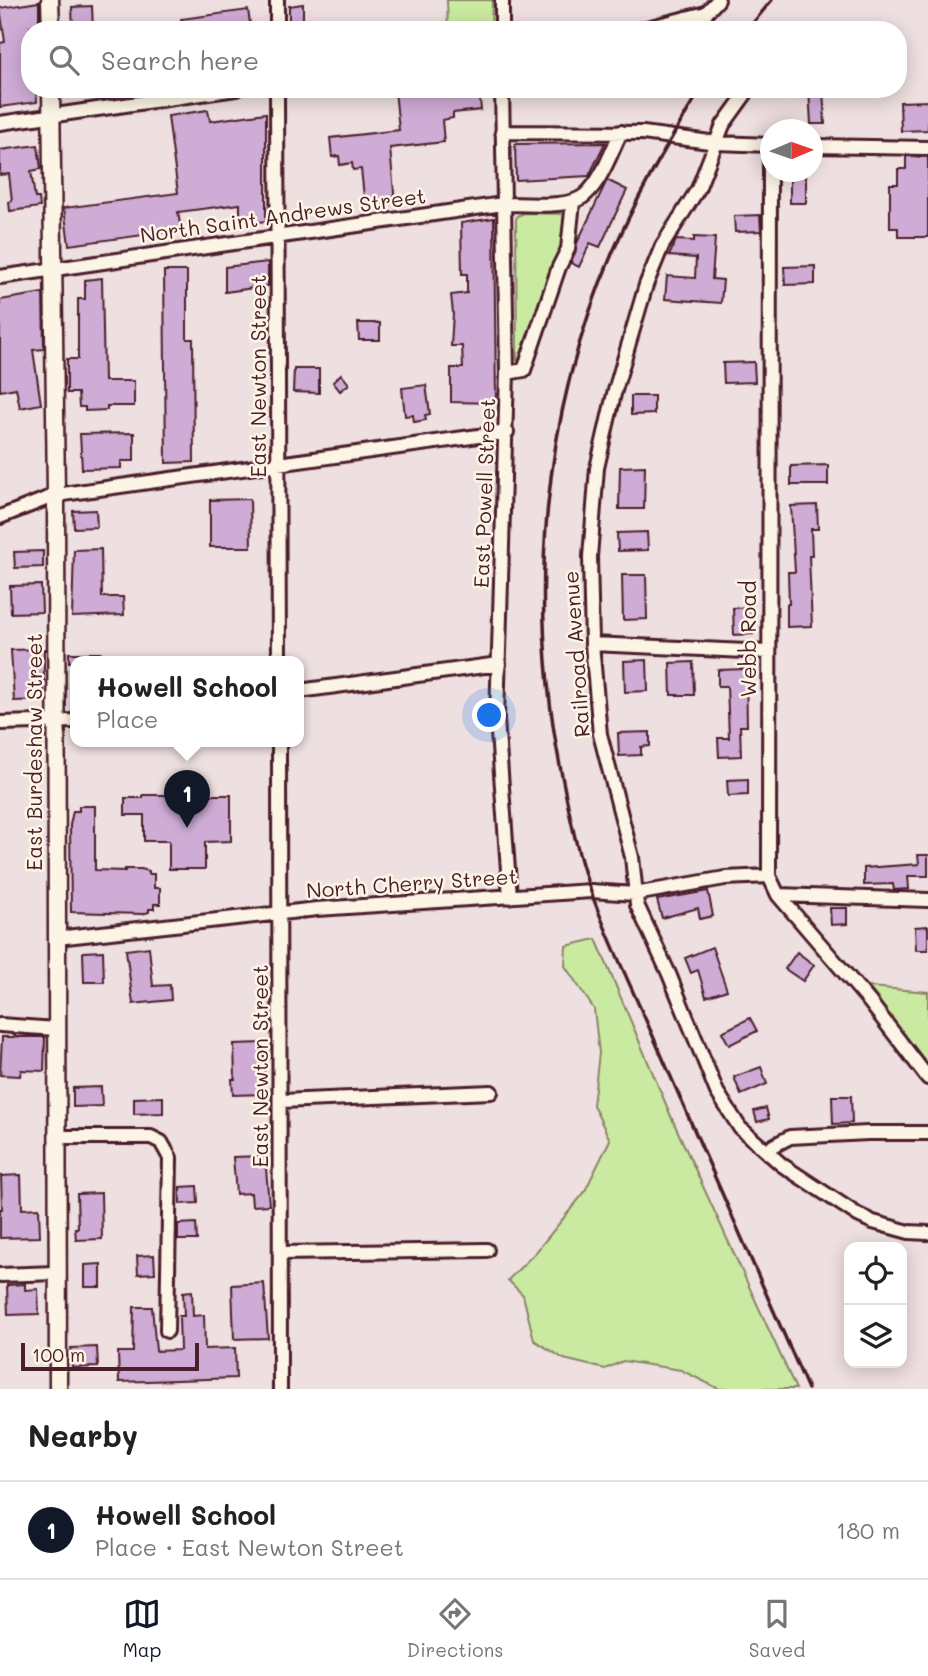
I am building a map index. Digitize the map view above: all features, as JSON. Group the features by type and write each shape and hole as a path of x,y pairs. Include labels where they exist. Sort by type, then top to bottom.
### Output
{"street":[{"path":"50,0 51,21"},
{"path":"276,0 277,21"},
{"path":"502,0 502,21"},
{"path":"674,21 706,13 718,0"},
{"name":"East Burdeshaw Street","path":"51,98 56,495 58,1389"},
{"path":"0,123 172,98"},
{"name":"East Newton Street","path":"277,98 279,656"},
{"name":"East Powell Street","path":"502,98 507,373 498,745 510,897"},
{"name":"Railroad Avenue","path":"742,98 723,125 698,189 662,246 646,285 614,394 597,468 589,568 600,734 632,857 637,905 669,974 717,1092 740,1128 768,1153 858,1215 890,1228 928,1233"},
{"path":"502,132 643,133 717,143 760,145"},
{"path":"507,373 524,370 559,267 568,249 573,202 584,197 592,187 621,132"},
{"path":"823,146 928,148"},
{"name":"Webb Road","path":"770,182 769,876 778,895 869,1002 928,1078"},
{"name":"North Saint Andrews Street","path":"0,277 503,204 573,202"},
{"path":"0,517 56,495 506,432"},
{"path":"592,644 768,652"},
{"path":"304,690 499,664"},
{"path":"0,723 70,721"},
{"name":"East Newton Street","path":"279,747 280,1389"},
{"name":"North Cherry Street","path":"57,939 280,913 591,891 635,894 724,877 769,876"},
{"path":"778,895 928,900"},
{"path":"0,1025 56,1029"},
{"path":"281,1101 491,1092"},
{"path":"768,1153 773,1146 790,1137 928,1133"},
{"path":"56,1137 150,1137 166,1147 170,1158 167,1331"},
{"path":"281,1253 487,1250"},
{"path":"0,1275 56,1273"}],"green space":[{"path":"447,0 492,0 491,21 448,21"},
{"path":"524,213 566,214 562,249 519,362 516,220 517,216"},
{"path":"596,939 673,1121 796,1389 719,1389 681,1370 623,1361 605,1369 564,1359 534,1340 523,1295 508,1280 536,1252 584,1193 610,1140 593,1105 599,1053 594,1009 565,966 566,946"},
{"path":"869,987 928,992 928,1067"}],"building":[{"path":"39,2 39,21 21,21 21,98 37,98 37,102 0,107 0,43 5,42 0,8"},
{"path":"303,4 303,21 289,21 289,6"},
{"path":"92,6 93,21 73,21 72,7"},
{"path":"248,10 250,21 181,21"},
{"path":"396,98 480,98 481,110 453,113 453,118 442,120 444,142 390,148 395,203 365,206 361,169 353,170 352,163 340,165 339,156 332,157 330,138 399,130"},
{"path":"810,98 824,98 825,124 823,119 811,119"},
{"path":"928,101 928,130 901,131 900,102"},
{"path":"208,110 210,121 266,113 266,221 240,225 240,204 178,212 181,230 69,245 64,208 178,193 168,116"},
{"path":"605,143 589,176 516,180 515,144"},
{"path":"38,145 41,169 31,171 35,198 39,198 40,207 10,211 9,202 12,201 9,174 0,175 0,150"},
{"path":"906,156 928,157 928,237 898,237 898,228 890,228 890,184 898,184 898,169 906,169"},
{"path":"607,180 627,190 600,247 590,243 579,267 571,263 577,243"},
{"path":"790,182 806,182 806,203 790,203"},
{"path":"760,215 761,231 735,232 734,216"},
{"path":"494,218 496,403 451,402 451,368 463,368 462,346 451,346 451,295 467,293 467,274 462,274 461,223"},
{"path":"694,237 715,238 712,279 723,280 721,303 665,299 667,276 695,278 696,258 669,256 676,240 694,241"},
{"path":"268,262 268,286 225,292 225,267"},
{"path":"815,266 815,284 785,285 784,267"},
{"path":"164,271 187,271 187,339 193,339 194,462 166,463"},
{"path":"102,278 104,381 134,381 134,406 107,406 107,410 85,411 85,407 79,407 78,393 67,393 67,359 78,359 78,299 85,299 85,280"},
{"path":"43,293 44,349 33,350 41,404 20,408 16,388 0,391 0,300"},
{"path":"358,323 380,323 380,340 359,340"},
{"path":"754,362 755,382 724,383 723,363"},
{"path":"294,369 319,369 319,393 293,392"},
{"path":"341,374 349,384 340,391 333,382"},
{"path":"426,385 430,414 425,415 426,420 414,422 413,415 405,416 402,388"},
{"path":"631,396 654,396 654,414 631,415"},
{"path":"134,433 134,461 121,461 121,468 82,469 80,434"},
{"path":"828,465 828,485 791,485 791,466"},
{"path":"645,466 644,509 619,509 620,467"},
{"path":"250,499 251,547 210,547 210,500"},
{"path":"817,505 818,529 811,529 812,556 809,556 812,626 787,627 788,572 795,572 791,506"},
{"path":"96,510 97,527 74,528 73,511"},
{"path":"647,532 648,550 618,551 617,533"},
{"path":"101,549 102,597 123,597 124,615 72,617 74,550"},
{"path":"43,551 43,567 15,568 14,552"},
{"path":"622,575 646,575 647,619 623,620"},
{"path":"41,585 42,612 11,613 10,586"},
{"path":"753,607 753,634 734,635 733,608"},
{"path":"44,649 44,700 14,701 11,650"},
{"path":"69,653 102,653 102,656 70,656 69,662"},
{"path":"647,660 648,691 625,692 624,661"},
{"path":"693,662 694,695 671,695 670,663"},
{"path":"746,669 747,726 740,726 741,756 719,757 718,738 729,738 727,686 718,686 718,670"},
{"path":"650,732 650,746 641,747 641,755 619,756 618,733"},
{"path":"748,779 748,795 728,796 727,780"},
{"path":"143,795 231,795 231,841 205,842 205,869 169,869 169,841 144,841 144,815 125,815 125,798 143,798"},
{"path":"79,806 95,806 95,870 141,869 154,874 154,888 160,888 160,904 154,904 154,909 142,914 71,912 70,825 73,811 79,811"},
{"path":"918,855 928,855 928,876 908,876 909,889 894,890 893,884 864,885 864,868 919,864"},
{"path":"708,891 713,916 700,919 698,908 662,918 657,900"},
{"path":"830,908 847,908 847,924 831,925"},
{"path":"928,926 928,950 916,950 915,927"},
{"path":"149,947 153,986 170,985 171,1000 133,1004 126,950"},
{"path":"712,947 727,990 706,997 698,970 691,973 685,958"},
{"path":"103,951 104,982 84,982 83,952"},
{"path":"797,952 814,965 803,981 785,969"},
{"path":"750,1018 757,1031 729,1045 722,1032"},
{"path":"2,1037 45,1037 44,1071 21,1070 20,1076 0,1075"},
{"path":"264,1043 264,1094 233,1095 234,1044"},
{"path":"761,1067 767,1084 741,1095 734,1077"},
{"path":"101,1087 102,1106 73,1107 73,1088"},
{"path":"832,1096 851,1096 852,1123 833,1124"},
{"path":"163,1097 163,1113 134,1114 134,1098"},
{"path":"766,1108 769,1119 757,1122 754,1111"},
{"path":"265,1156 269,1205 252,1206 251,1193 236,1194 233,1157"},
{"path":"21,1175 22,1209 39,1208 40,1237 0,1238 1,1176"},
{"path":"197,1186 198,1203 180,1204 180,1187"},
{"path":"101,1193 102,1239 76,1240 77,1194"},
{"path":"196,1223 197,1240 178,1240 178,1224"},
{"path":"154,1255 155,1273 138,1274 137,1256"},
{"path":"101,1264 101,1287 85,1287 85,1265"},
{"path":"264,1283 268,1338 234,1339 232,1285"},
{"path":"25,1284 25,1290 38,1289 39,1314 8,1315 7,1285"},
{"path":"192,1291 193,1316 204,1315 205,1349 235,1348 236,1378 119,1382 118,1352 133,1352 134,1307 152,1307 156,1351 180,1350 179,1316 184,1316 183,1292"},
{"path":"97,1347 98,1367 72,1368 71,1348"}],"railway":[{"path":"754,21 772,0"},
{"path":"696,98 632,211 612,254 588,315 570,379 556,443 548,509 544,575 545,641 561,771 586,878 616,953 808,1389"}],"place":[{"name":"Howell School","path":"187,828"}]}
